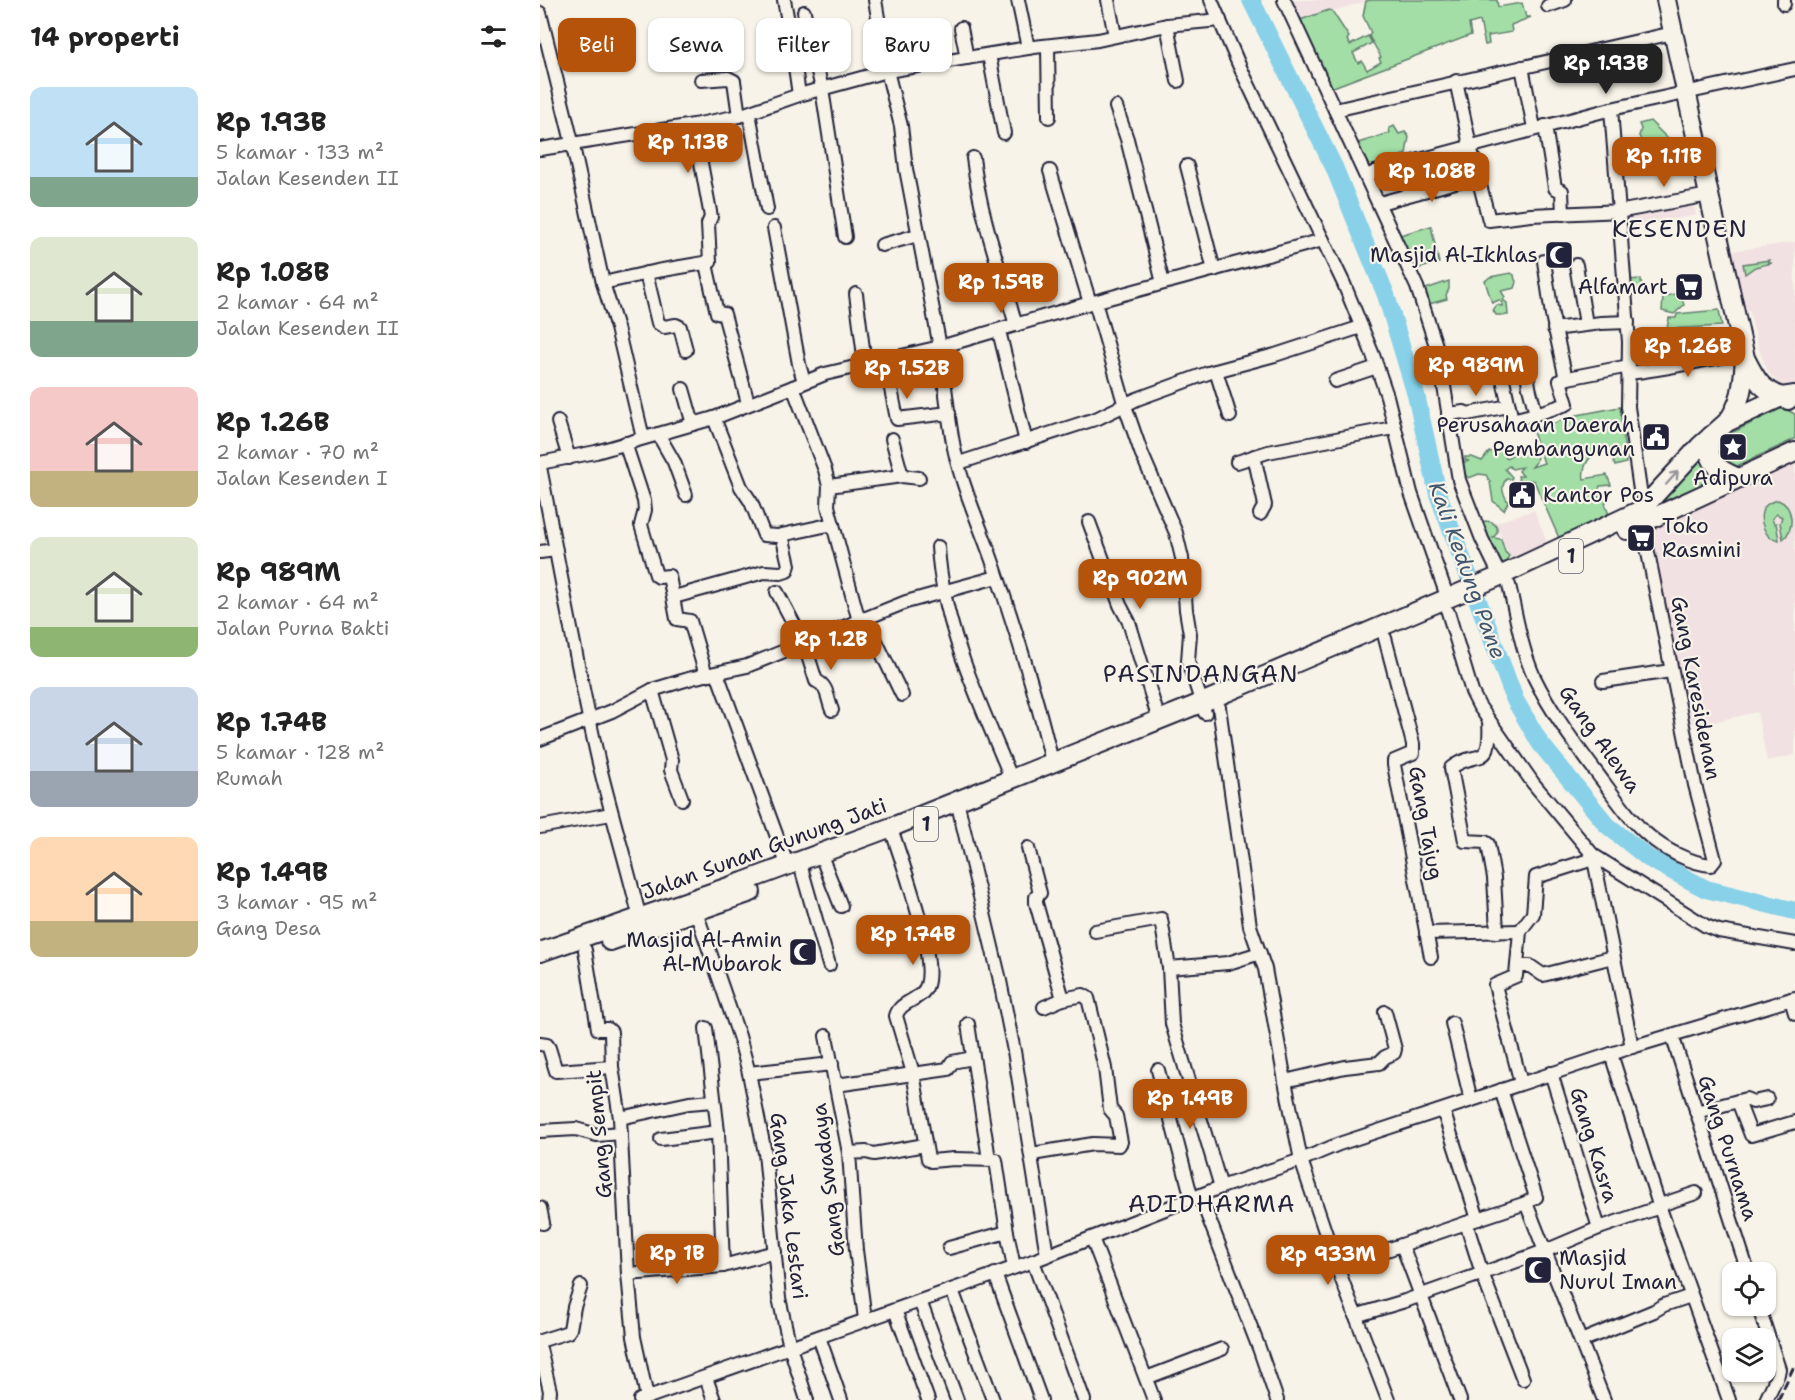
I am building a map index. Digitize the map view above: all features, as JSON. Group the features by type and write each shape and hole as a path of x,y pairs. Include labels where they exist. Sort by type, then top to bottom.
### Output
{"highway":[{"name":"1","path":"1666,0 1744,356 1753,376 1766,391 1790,398"},
{"name":"1","path":"1644,514 1711,436 1733,414 1740,399 1744,356"},
{"name":"1","path":"1727,422 1790,398"},
{"path":"1711,436 1709,453 1712,462 1718,468 1738,478"},
{"name":"1","path":"540,965 585,950 650,921 794,868 824,863 869,841 897,832 1208,708 1501,582 1634,513 1644,514 1738,478 1795,452"},
{"name":"1","path":"1358,644 1385,638 1451,604"},
{"name":"1","path":"958,806 1052,762 1159,720 1208,708"},
{"name":"Jalan Sunan Gunung Jati","path":"794,868 869,841"},
{"name":"Jalan Sunan Gunung Jati","path":"540,952 650,921"}],"street":[{"path":"784,0 799,94"},
{"path":"875,0 878,18"},
{"path":"1018,0 1028,48"},
{"path":"1108,0 1115,36"},
{"path":"1211,0 1239,65 1323,240 1377,367 1387,396 1411,494 1451,604 1472,692 1488,719 1533,783 1593,857 1706,926 1719,931 1795,944"},
{"name":"Gang Alewa","path":"1284,0 1380,203 1426,311 1439,355 1459,480 1501,582 1534,677 1572,739 1616,799 1649,836 1667,848 1701,864 1711,865 1715,860"},
{"path":"1548,6 1565,0"},
{"path":"804,12 822,89 845,237"},
{"path":"540,13 572,142 603,283 617,327 643,438"},
{"path":"952,60 1115,36 1167,25 1220,20"},
{"path":"1167,25 1178,81"},
{"path":"961,28 967,58"},
{"path":"1335,110 1673,33"},
{"path":"1048,46 1049,117"},
{"path":"989,55 1004,133"},
{"path":"1522,67 1555,188 1562,191 1563,214"},
{"path":"1366,176 1611,109 1795,69"},
{"path":"540,148 694,125 744,115 799,94 882,72"},
{"path":"886,72 900,126 940,347 952,437 970,500 1043,722 1052,762"},
{"path":"701,80 728,78 735,83 766,209"},
{"path":"1456,81 1489,220 1620,210 1709,195"},
{"path":"1116,107 1127,139 1163,283"},
{"name":"Gang Karesidenan","path":"1611,109 1628,322 1628,407 1650,558 1671,671 1695,785 1715,860"},
{"path":"603,283 646,273 706,264 711,259 708,224 711,217 694,125"},
{"path":"973,158 985,217 1016,325"},
{"path":"1188,166 1214,270"},
{"path":"1050,171 1125,406 1178,541 1182,558 1185,610 1190,634 1188,661 1208,708 1250,926 1265,969 1301,1160 1337,1267 1388,1400"},
{"path":"1380,203 1477,176"},
{"path":"774,228 799,384 812,440 820,456 829,486 828,506 833,525 862,620 902,695"},
{"path":"882,245 918,235"},
{"path":"650,921 611,814 568,623 540,465 596,452 714,418 799,384 866,364 999,331 1092,302 1323,240"},
{"path":"1544,261 1554,329 1566,379"},
{"path":"706,264 717,314 724,314 748,403"},
{"path":"1576,265 1586,324"},
{"path":"646,273 658,323 664,327 675,325 680,327 686,350"},
{"path":"856,294 866,364"},
{"path":"1554,329 1586,324 1628,322"},
{"path":"959,463 1098,418 1137,399 1216,371 1361,327"},
{"path":"999,331 1026,442"},
{"path":"1525,354 1529,386 1536,414"},
{"path":"1502,375 1512,420 1567,404 1560,383 1566,379 1628,370 1662,369 1689,362 1744,356"},
{"path":"885,359 897,419 950,413"},
{"path":"1335,381 1377,367"},
{"path":"1216,371 1230,416"},
{"path":"1506,391 1529,386"},
{"path":"682,389 693,424"},
{"path":"1448,414 1464,412 1467,414 1509,406"},
{"path":"714,418 741,487 751,502 764,535 771,537 833,525"},
{"path":"558,422 569,458"},
{"path":"1237,462 1254,456 1394,428"},
{"path":"658,434 674,462 686,495"},
{"path":"892,439 902,476"},
{"path":"625,443 644,501 645,510 641,525 656,574 659,577 669,576 677,619 690,621 794,868 829,965"},
{"path":"1254,456 1265,506 1260,514"},
{"path":"829,486 902,476 919,478"},
{"path":"1089,522 1120,605 1129,622 1159,720"},
{"path":"674,597 764,572 787,571 789,565 782,535"},
{"path":"938,546 944,591 967,672 1012,780"},
{"path":"540,552 556,550"},
{"path":"540,739 589,720 652,690 747,666 906,602 997,577"},
{"path":"777,592 804,644 816,681 823,684 826,699 832,710"},
{"name":"Gang Tajug","path":"1385,638 1413,744 1413,753 1394,761 1394,765 1431,957"},
{"path":"1603,681 1671,671"},
{"path":"652,690 672,760 670,770 682,799"},
{"path":"1488,719 1490,734 1485,754 1451,768 1466,841 1485,842 1489,849 1494,878 1497,932"},
{"path":"958,806 1001,986 1032,1154 1047,1255"},
{"path":"540,827 611,814"},
{"path":"897,832 928,954 927,987 919,997 899,1008 896,1016 913,1073 925,1145 930,1161 993,1159 997,1163 1014,1267"},
{"path":"1028,848 1040,893 1036,897 1036,903 1063,999"},
{"path":"1521,1083 1495,987 1496,983 1515,978 1520,931 1533,914 1536,877 1593,857"},
{"path":"1593,857 1632,1047"},
{"path":"824,863 840,906"},
{"name":"Gang Jaka Lestari","path":"694,905 723,987 749,1073 765,1153 779,1298 790,1347 807,1400"},
{"path":"1095,931 1161,919 1169,968 1172,1024 1221,1187"},
{"path":"1426,933 1520,931"},
{"name":"Gang Sempit","path":"585,950 598,1029 609,1029 610,1032 612,1067 620,1118 628,1274 635,1343 651,1398"},
{"path":"1169,968 1228,963 1260,953"},
{"path":"1517,966 1530,966 1543,975 1613,957"},
{"path":"1032,1154 1093,1144 1119,1145 1121,1142 1116,1116 1110,1109 1105,1068 1088,998 1083,995 1063,999 1044,1007"},
{"path":"651,1398 865,1319 1033,1261 1221,1187 1301,1160 1373,1132 1632,1047 1793,998 1795,1013"},
{"path":"1285,1081 1345,1067 1379,1063 1394,1053 1395,1049 1385,1012"},
{"path":"1452,1023 1471,1100"},
{"path":"968,1024 989,1159"},
{"path":"706,1028 718,1132 723,1266"},
{"name":"Gang Purnama","path":"1672,1035 1745,1262"},
{"name":"Gang Swadaya","path":"826,1036 849,1154 856,1250 865,1319"},
{"path":"540,1044 547,1045 549,1048 556,1071 612,1067"},
{"path":"1611,1054 1660,1206 1729,1400"},
{"path":"836,1085 948,1069 952,1062 973,1058"},
{"path":"749,1073 832,1064"},
{"path":"1158,1070 1196,1197 1259,1348 1277,1400"},
{"name":"Gang Kasra","path":"1551,1073 1599,1228"},
{"path":"1337,1267 1533,1200 1536,1195 1501,1090"},
{"path":"1696,1112 1746,1099 1753,1102 1767,1099"},
{"path":"620,1118 680,1105 713,1101"},
{"path":"1738,1101 1751,1135 1795,1122"},
{"path":"1443,1110 1472,1221 1482,1273 1523,1379"},
{"path":"540,1131 576,1130 597,1135 621,1133"},
{"path":"661,1139 718,1132"},
{"path":"849,1154 866,1152 874,1154 925,1145"},
{"path":"1355,1316 1422,1295 1545,1251 1599,1228 1696,1193"},
{"path":"1526,1203 1604,1400"},
{"path":"540,1208 543,1223"},
{"path":"949,1248 1007,1232"},
{"path":"1092,1238 1154,1400"},
{"path":"1402,1245 1460,1400"},
{"path":"628,1274 723,1266 775,1252"},
{"path":"1033,1261 1084,1400"},
{"path":"995,1274 1041,1400"},
{"path":"540,1341 568,1332 581,1286"},
{"path":"952,1290 993,1400"},
{"path":"1581,1341 1664,1305 1691,1296"},
{"path":"920,1301 957,1400"},
{"path":"895,1310 928,1400"},
{"path":"1762,1316 1779,1369 1779,1374 1766,1400"},
{"path":"819,1337 841,1400"},
{"path":"540,1349 549,1400"},
{"path":"1146,1378 1222,1349"},
{"path":"706,1378 714,1400"}],"shaded area":[{"path":"1289,0 1371,0 1298,21"},
{"path":"1692,200 1696,215 1624,229 1623,213"},
{"path":"1795,242 1795,384 1782,385 1769,374 1758,347 1749,310 1744,310 1732,251"},
{"path":"1795,463 1795,755 1767,761 1757,712 1713,722 1712,720 1692,724 1691,717 1684,718 1647,531"},
{"path":"1534,510 1548,545 1511,561 1495,523"}],"green space":[{"path":"1497,0 1498,7 1522,3 1526,17 1531,17 1511,25 1512,32 1488,36 1489,44 1485,45 1480,21 1469,24 1471,35 1328,89 1297,21 1329,10 1332,11 1349,37 1347,40 1350,45 1368,36 1372,43 1353,53 1358,63 1362,61 1367,70 1381,62 1379,58 1381,57 1369,36 1371,33 1363,16 1366,1"},
{"path":"1650,121 1669,140 1666,153 1652,151 1648,155 1644,154 1639,136 1641,129 1639,124"},
{"path":"1394,126 1399,134 1405,132 1409,137 1406,154 1397,157 1398,162 1369,169 1358,143 1390,133 1389,128"},
{"path":"1431,226 1439,263 1416,269 1400,235"},
{"path":"1770,260 1768,263 1772,263 1755,267 1745,274 1743,264"},
{"path":"1511,273 1517,282 1515,288 1501,291 1505,297 1503,300 1507,303 1508,315 1496,315 1493,310 1497,305 1502,306 1502,303 1499,300 1492,303 1485,281 1490,277"},
{"path":"1641,279 1642,294 1629,295 1627,280"},
{"path":"1449,281 1447,299 1429,304 1423,290"},
{"path":"1674,294 1681,296 1684,305 1674,314 1662,311 1663,297"},
{"path":"1719,310 1722,326 1667,329 1669,318 1676,318 1677,314"},
{"path":"1635,338 1644,353 1651,354 1663,362 1647,365 1634,362 1632,342"},
{"path":"1620,407 1626,463 1615,466 1609,448 1604,448 1590,458 1584,474 1584,479 1607,475 1611,485 1600,486 1597,494 1600,499 1606,497 1609,499 1605,503 1609,515 1559,538 1534,481 1530,480 1529,484 1525,484 1519,480 1518,476 1523,476 1519,471 1522,467 1512,469 1509,466 1505,469 1512,477 1506,479 1503,486 1508,502 1504,510 1493,501 1490,482 1486,475 1479,474 1469,478 1464,474 1461,463 1469,461 1465,460 1465,457 1482,461 1489,452 1501,450 1506,458 1517,452 1521,446 1530,446 1538,450 1536,462 1532,467 1544,463 1533,432 1572,416"},
{"path":"1780,409 1795,414 1795,439 1737,466 1724,458 1721,445 1725,436"},
{"path":"1701,456 1708,471 1721,480 1654,508"},
{"path":"1778,500 1787,507 1791,518 1790,530 1783,539 1780,523 1782,517 1776,514 1772,519 1774,524 1776,523 1779,540 1769,537 1761,520 1766,505"},
{"path":"1485,521 1492,522 1497,527 1497,533 1493,538 1501,539 1505,552 1509,556 1507,560 1509,564 1502,568 1481,526"}],"waterway":[{"name":"Kali Kedung Pane","path":"1251,0 1334,167 1386,295 1416,395 1438,494 1515,700 1540,743 1607,825 1648,858 1706,889 1795,911"}],"railway":[{"path":"1778,1400 1795,1364"}],"place":[{"name":"Masjid Al-Ikhlas","path":"1559,255"},
{"name":"Alfamart","path":"1689,287"},
{"name":"Perusahaan Daerah Pembangunan","path":"1656,437"},
{"name":"Adipura","path":"1733,447"},
{"name":"Kantor Pos","path":"1522,495"},
{"name":"Toko Rasmini","path":"1641,538"},
{"name":"Masjid Al-Amin Al-Mubarok","path":"803,952"},
{"name":"Masjid Nurul Iman","path":"1538,1270"}],"district":[{"name":"KESENDEN","path":"1680,229"},
{"name":"PASINDANGAN","path":"1201,674"},
{"name":"ADIDHARMA","path":"1212,1204"}]}
